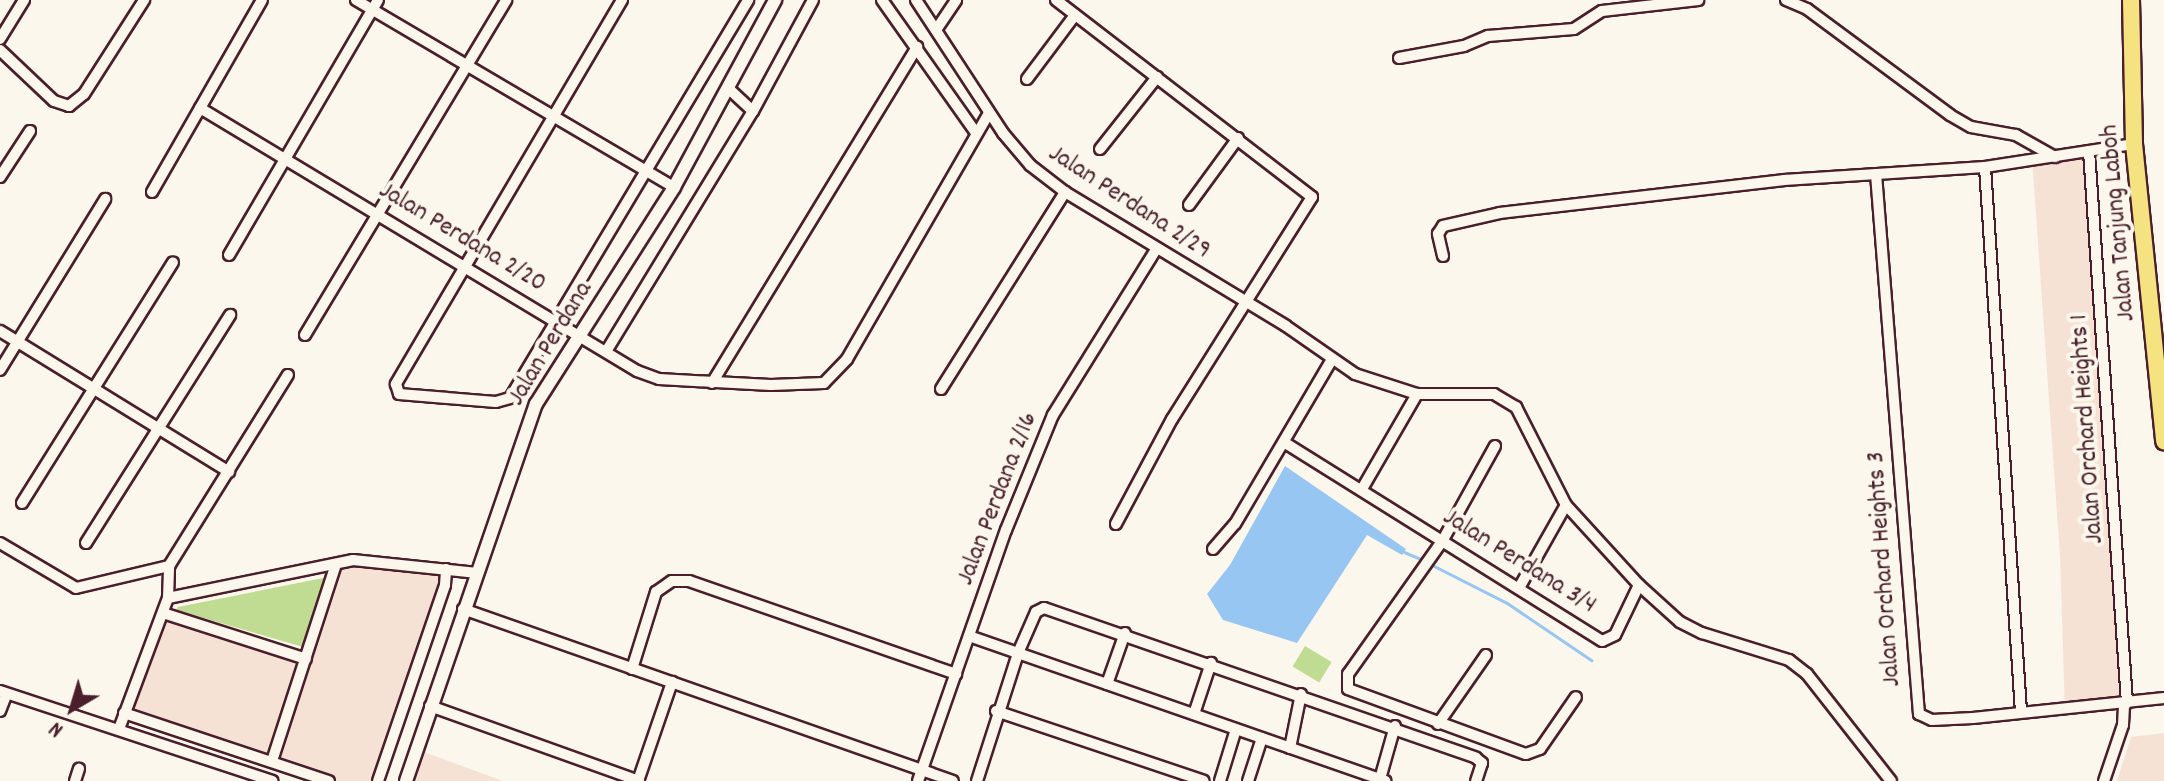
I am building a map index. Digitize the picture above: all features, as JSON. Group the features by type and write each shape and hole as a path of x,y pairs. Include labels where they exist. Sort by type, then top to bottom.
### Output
{"highway":[{"name":"Jalan Tanjung Laboh","path":"2131,0 2134,144 2164,441"}],"street":[{"path":"0,39 24,0"},
{"path":"0,50 54,101 69,106 80,100 144,0"},
{"path":"152,192 262,0"},
{"path":"356,0 375,5 469,66 674,187"},
{"path":"305,335 506,0"},
{"path":"622,0 556,118 396,384 404,396 496,402 514,393 748,0"},
{"name":"Jalan Perdana","path":"406,781 536,404 674,187 775,0"},
{"path":"607,350 753,111 813,0"},
{"path":"882,0 976,133"},
{"name":"Jalan Perdana 2/29","path":"916,0 989,113 1030,165 1065,192 1155,251 1308,340 1331,361"},
{"path":"936,30 956,0"},
{"path":"1056,0 1312,197 1244,302 1116,524"},
{"path":"1399,58 1464,46 1488,36 1574,29 1602,11 1698,0"},
{"path":"1786,0 1807,9 1950,115 1971,127 2016,135 2055,157"},
{"path":"229,255 375,5"},
{"path":"1027,79 1075,15"},
{"path":"712,383 917,47"},
{"path":"1100,149 1157,77"},
{"path":"728,88 753,111"},
{"name":"Jalan Perdana 2/20","path":"200,108 579,335 659,379 803,385 824,383 835,372 989,113"},
{"path":"0,177 30,131"},
{"path":"1189,205 1238,138"},
{"path":"1443,256 1438,234 1449,222 1784,180 1985,167 2134,144"},
{"name":"Jalan Orchard Heights 1","path":"2089,151 2126,703 2123,725 2104,781"},
{"path":"1985,167 2021,712"},
{"name":"Jalan Orchard Heights 3","path":"1876,174 1897,382 1916,706 1932,720 2163,698"},
{"path":"941,389 1065,192"},
{"path":"0,370 105,199"},
{"name":"Jalan Perdana 2/16","path":"920,776 1006,530 1053,415 1155,251"},
{"path":"22,503 173,262"},
{"path":"86,543 230,315"},
{"path":"0,331 229,472"},
{"path":"1213,549 1235,524 1331,361"},
{"name":"Jalan Perdana 3/4","path":"1285,443 1602,641 1610,641 1639,585 1566,505 1516,407 1494,394 1417,394 1385,387 1331,361"},
{"path":"119,729 168,598 169,566 288,375"},
{"path":"1362,489 1417,394"},
{"path":"1495,446 1443,540 1346,682 1355,693 1438,724 1535,754 1576,697"},
{"path":"1519,588 1566,505"},
{"path":"0,543 76,588 169,566"},
{"path":"168,598 336,564 375,560 477,573"},
{"path":"272,761 336,564"},
{"path":"378,781 445,585 446,569"},
{"path":"632,669 656,592 663,583 689,581 956,674"},
{"path":"1639,585 1680,622 1743,646 1768,650 1807,674 1891,781"},
{"path":"463,609 672,682 920,776 953,781"},
{"path":"977,781 996,711 1018,653 1040,609 1125,633 1395,726 1480,759 1476,781"},
{"path":"163,613 306,659"},
{"path":"1107,684 1125,633"},
{"path":"969,636 1383,780 1395,726"},
{"path":"1438,724 1486,655"},
{"path":"1194,714 1211,663"},
{"path":"430,706 638,781 672,682"},
{"path":"0,711 3,693 272,781"},
{"path":"1290,748 1301,694"},
{"path":"996,711 1204,781"},
{"path":"124,713 329,781"},
{"path":"1220,781 1236,729"},
{"path":"1248,781 1262,738"},
{"path":"75,781 79,769"}],"shaded area":[{"path":"2093,147 2132,707 2065,712 2060,556 2032,157"},
{"path":"353,556 451,565 449,588 382,781 314,781 120,715 161,610 303,653 332,561"},
{"path":"2164,733 2164,781 2117,781 2131,737"},
{"path":"410,747 503,781 399,781"}],"green space":[{"path":"328,577 303,647 176,610 178,607"},
{"path":"1305,646 1332,662 1319,683 1293,667"}],"water":[{"path":"1285,466 1406,549 1402,555 1367,535 1297,643 1223,620 1207,594 1230,565"}],"waterway":[{"path":"1404,552 1423,560"},
{"path":"1430,564 1507,603 1591,660"}]}
